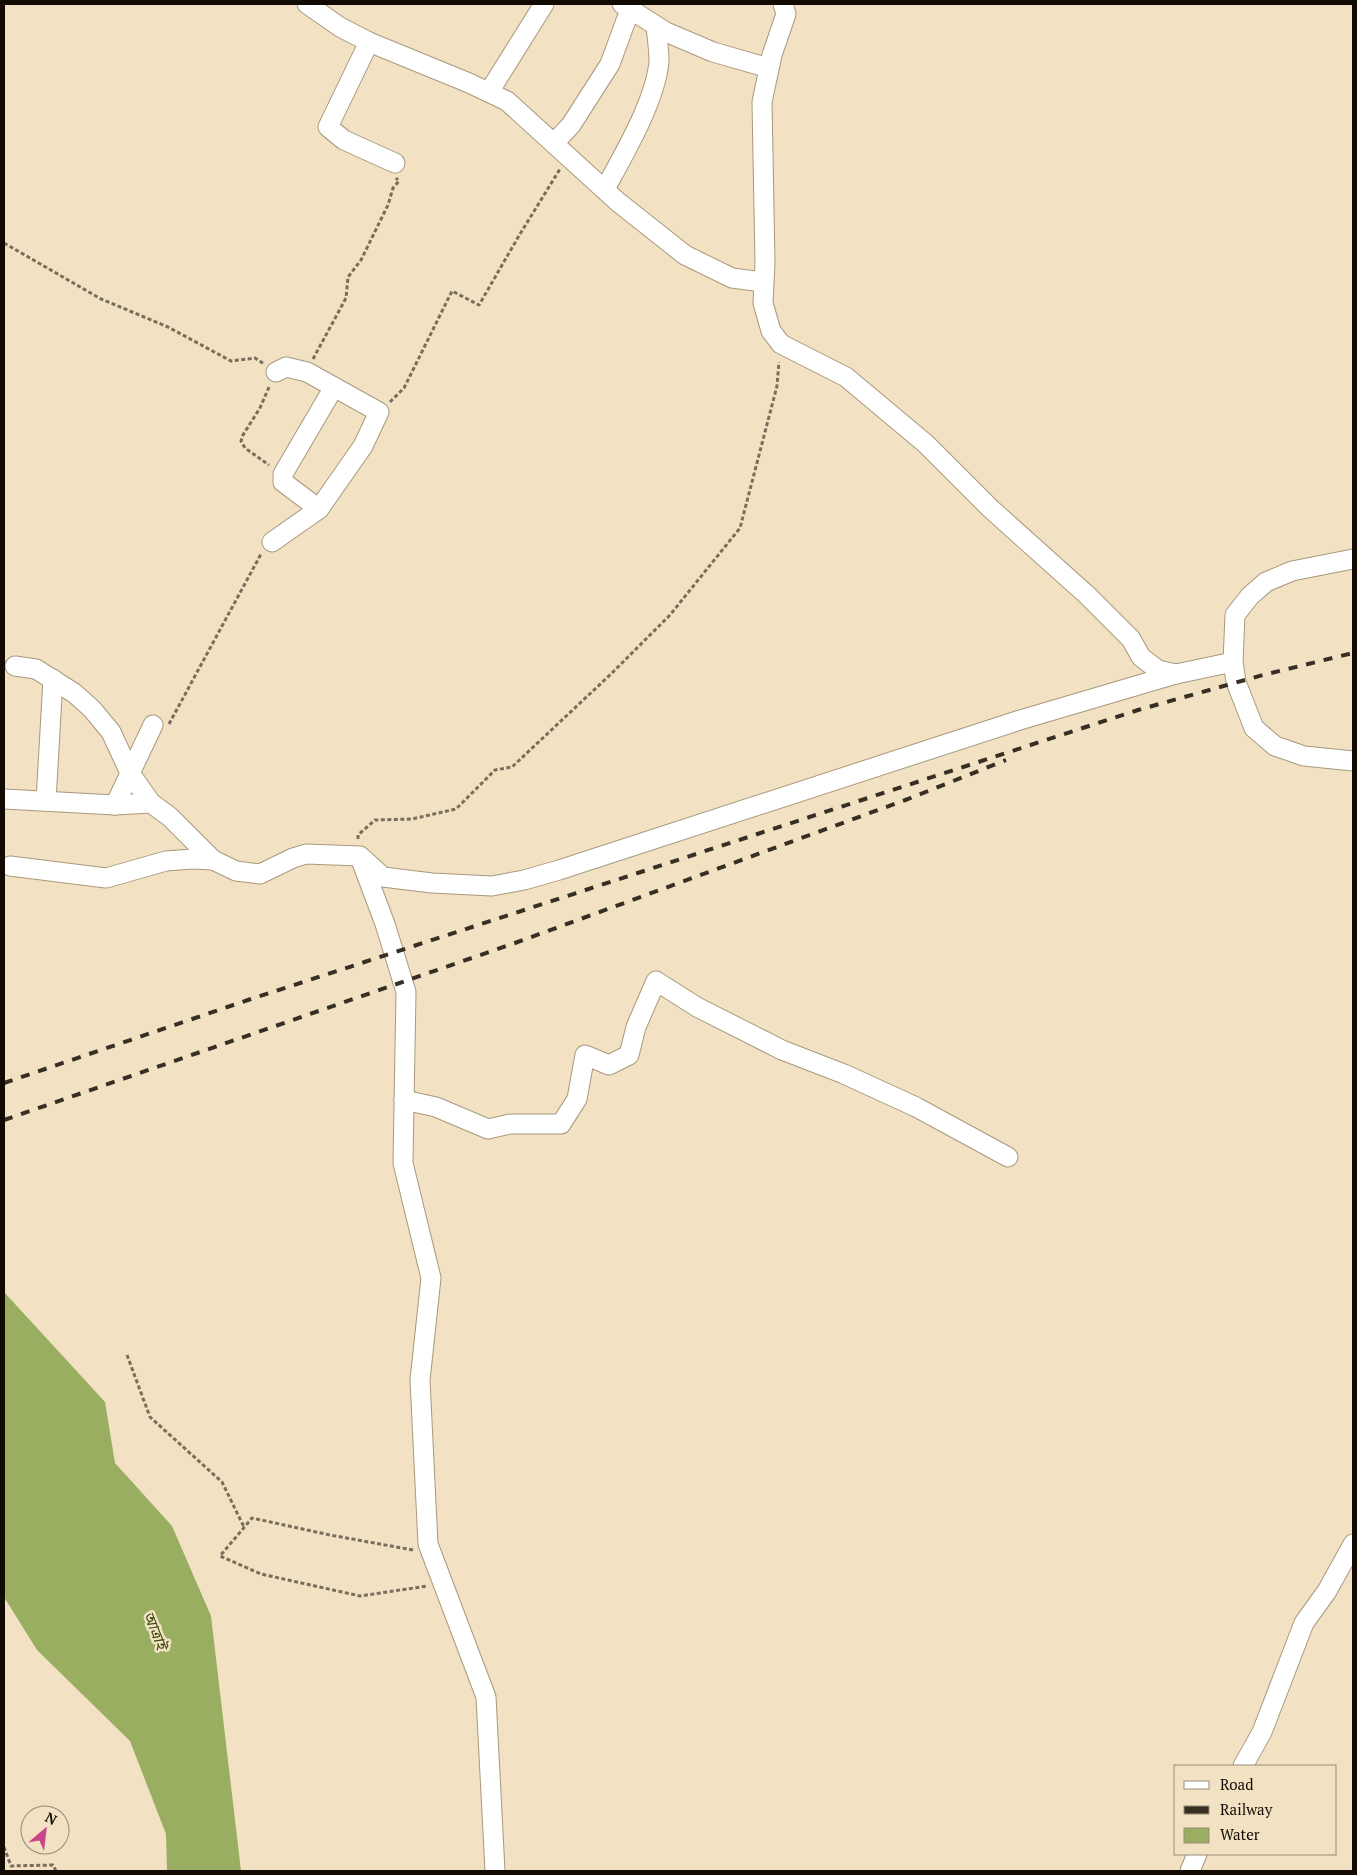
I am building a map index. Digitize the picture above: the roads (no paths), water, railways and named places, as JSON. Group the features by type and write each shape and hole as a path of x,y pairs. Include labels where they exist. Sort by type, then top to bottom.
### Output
{"street":[{"path":"306,4 340,27 369,42 507,101 605,190 685,255 732,278 763,282"},
{"path":"489,92 544,4"},
{"path":"783,4 786,14 769,68 762,102 765,264 763,282 766,317 771,331 781,344 846,377 926,444 991,509 1087,595 1130,639 1141,657 1158,670 1176,674"},
{"path":"554,143 576,118 610,64 628,6 656,26 713,52 769,68"},
{"path":"605,190 639,125 650,93 659,61 656,26"},
{"path":"369,42 328,127 344,140 394,169"},
{"path":"272,542 319,509 363,446 379,412 307,372 286,367 276,372"},
{"path":"319,509 284,482 283,474 334,387"},
{"path":"1353,559 1292,571 1266,582 1250,596 1235,614 1233,662 1236,682 1254,728 1275,746 1304,756 1353,760"},
{"path":"15,666 36,669 86,704 111,732 130,774 151,803 170,817 213,860 236,871 260,874 293,858 306,854 360,856 383,877 492,886 524,880 1020,720 1176,674 1233,662"},
{"path":"46,801 53,680"},
{"path":"115,805 152,725"},
{"path":"4,799 115,805 151,803"},
{"path":"360,856 390,938 406,992 402,1163 430,1278 420,1380 428,1544 486,1697 495,1871"},
{"path":"10,866 106,878 166,861 213,860"},
{"path":"404,1100 436,1107 488,1129 510,1124 561,1124 577,1099 585,1056 610,1065 629,1055 636,1027 656,981 697,1007 765,1041 916,1107 1008,1157"},
{"path":"1245,1765 1262,1732 1304,1623 1327,1591 1353,1544"},
{"path":"1190,1871 1197,1855"}],"water":[{"name":"আত্রাই","path":"4,1292 105,1402 115,1463 172,1526 211,1616 241,1871 167,1871 166,1834 130,1741 37,1650 4,1597"}],"railway":[{"path":"4,1083 248,1000 1138,710 1263,675 1353,653"},
{"path":"4,1120 515,943 908,799 1006,760"}]}
